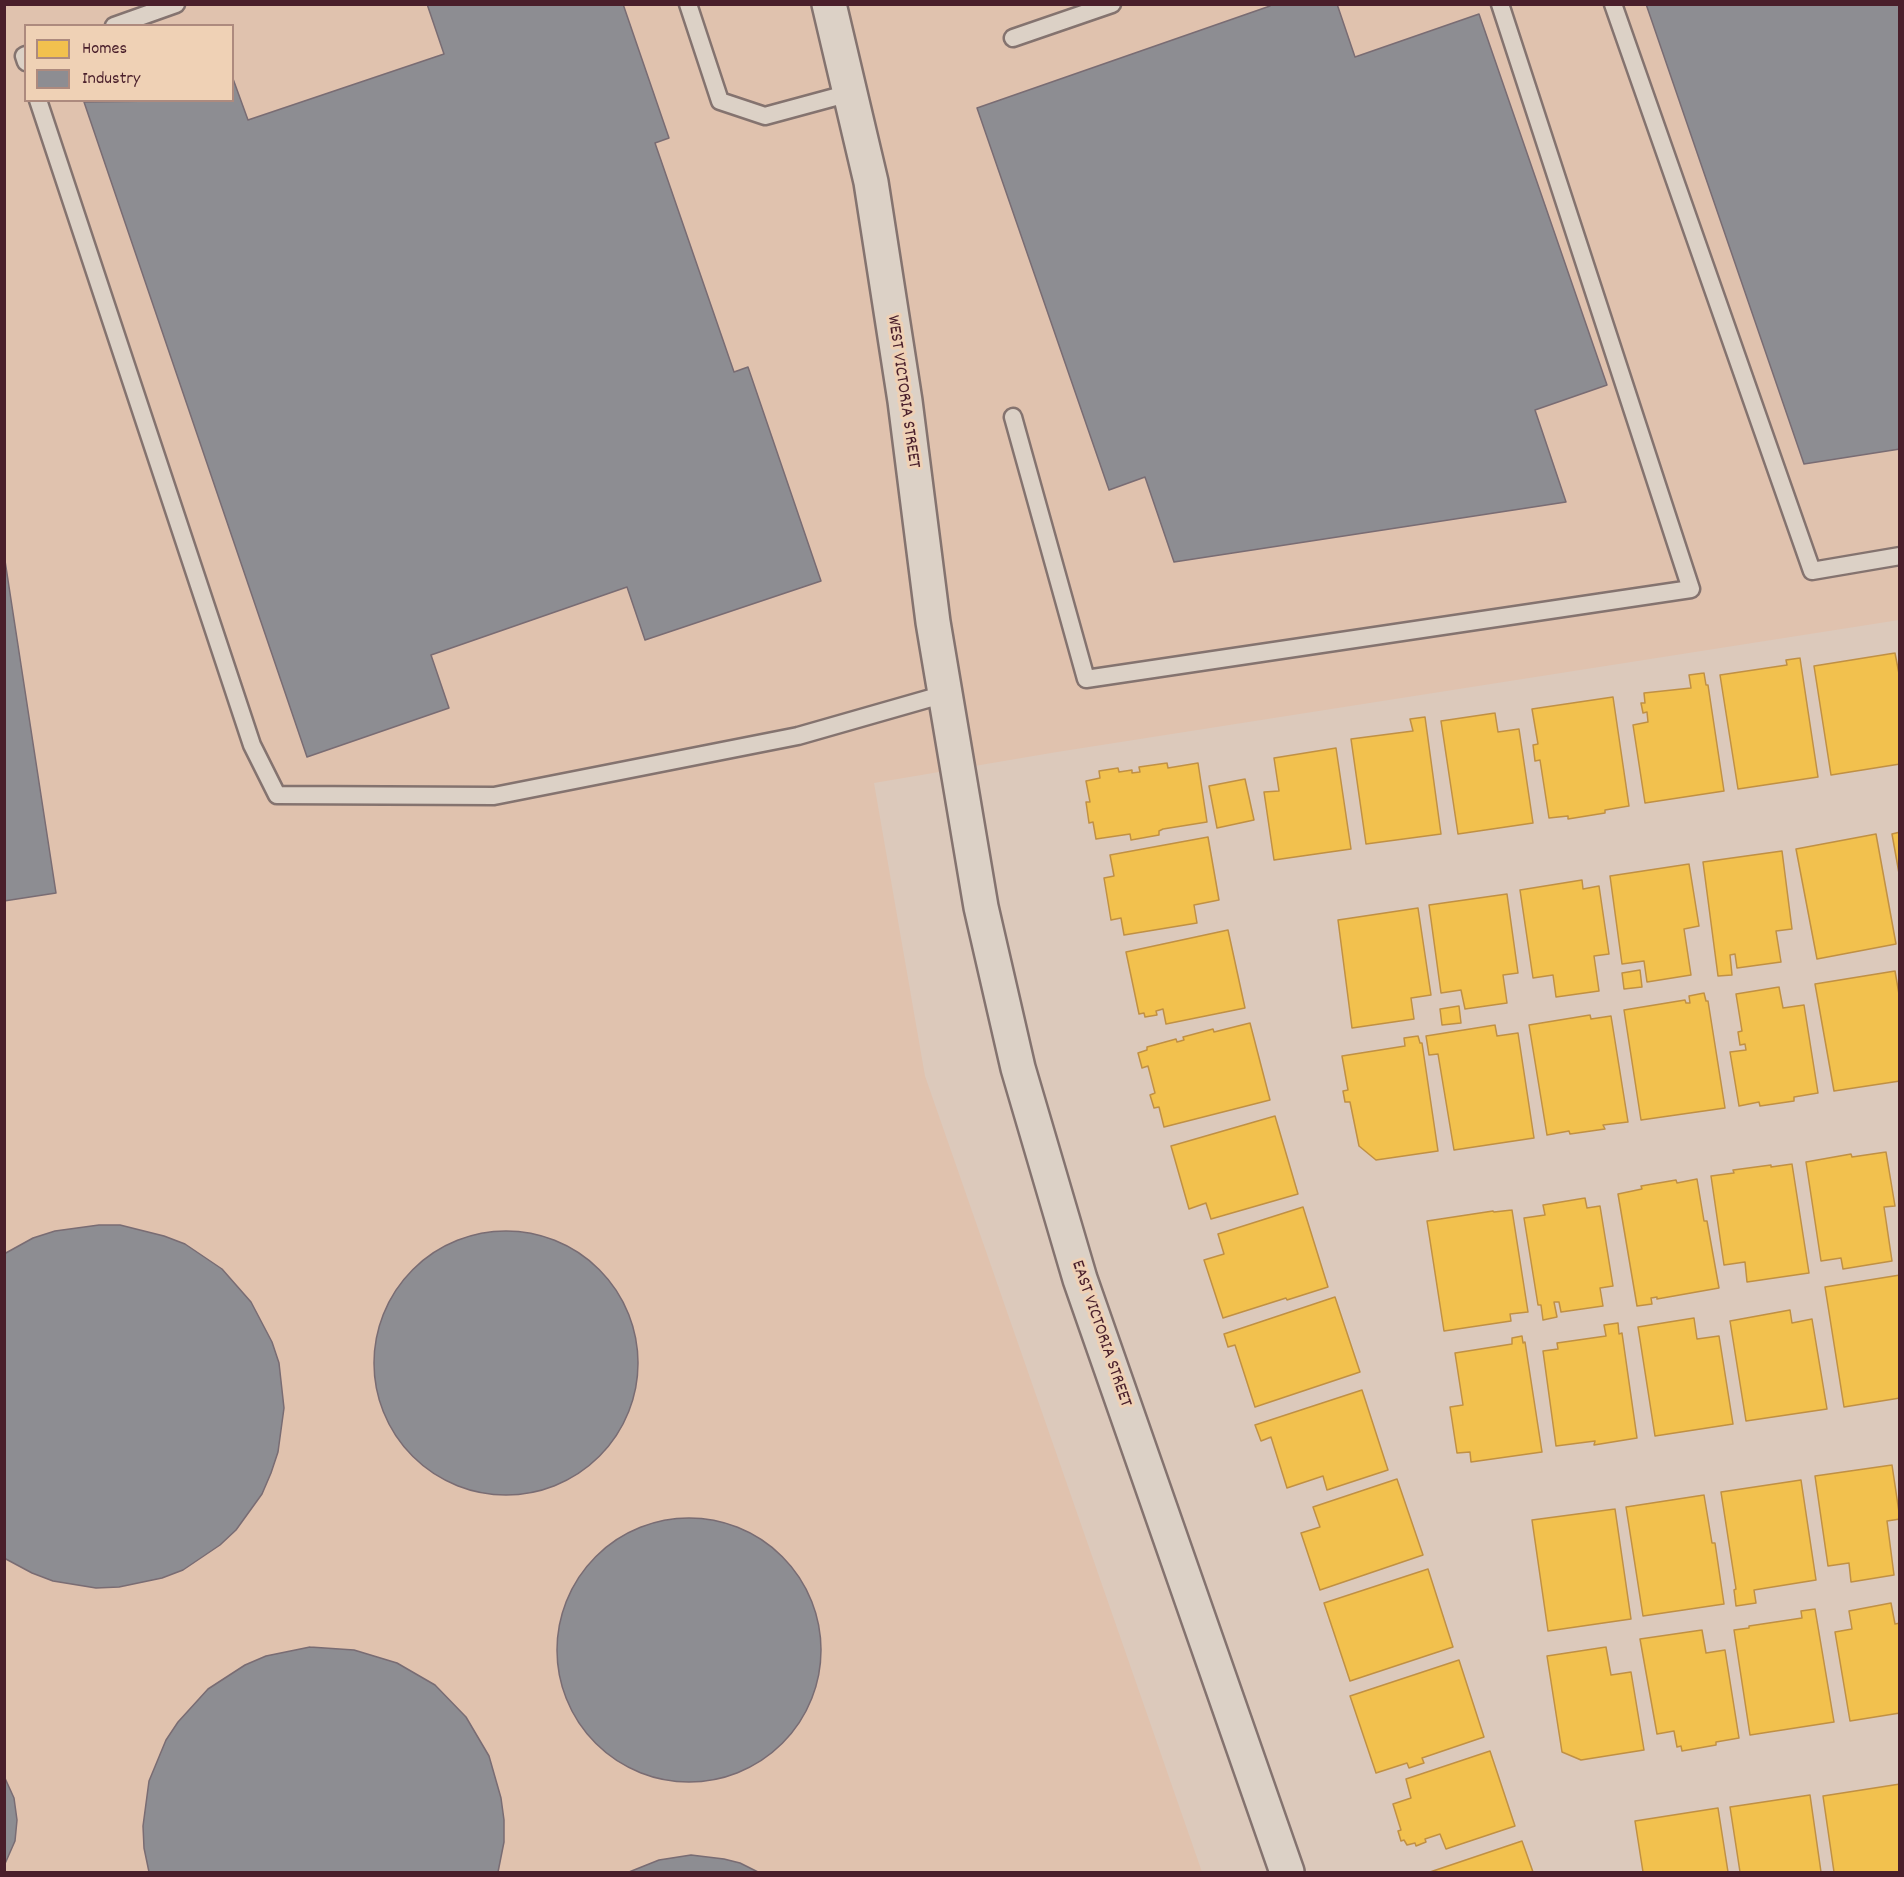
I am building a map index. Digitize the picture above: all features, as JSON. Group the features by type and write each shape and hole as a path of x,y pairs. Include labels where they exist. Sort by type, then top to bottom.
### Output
{"street":[{"name":"WEST VICTORIA STREET","path":"829,4 871,182 905,401 933,622 961,783"},
{"name":"EAST VICTORIA STREET","path":"961,783 981,907 1018,1068 1080,1279 1287,1872"}],"lane":[{"path":"120,24 176,4"},
{"path":"688,4 720,101 765,116 849,93"},
{"path":"1013,38 1112,4"},
{"path":"1013,417 1086,679 1691,589 1500,4"},
{"path":"1613,4 1812,571 1899,556"},
{"path":"39,102 252,745 277,795 494,796 798,736 945,694"}],"shaded area":[{"path":"5,5 1899,5 1899,620 1057,752 874,783 925,1076 1202,1872 5,1872"}],"building: Homes":[{"path":"1895,653 1900,679 1900,764 1831,775 1814,666"},
{"path":"1800,658 1818,777 1738,789 1720,675 1787,665 1786,660"},
{"path":"1704,673 1706,685 1708,685 1724,791 1645,803 1633,725 1648,722 1647,712 1643,713 1641,703 1645,703 1644,693 1691,688 1689,675"},
{"path":"1613,697 1629,806 1605,810 1605,813 1568,819 1568,816 1549,818 1540,760 1535,761 1533,745 1538,744 1532,709"},
{"path":"1495,713 1498,732 1519,729 1533,823 1458,834 1441,721"},
{"path":"1425,717 1441,834 1366,844 1351,739 1413,731 1410,719"},
{"path":"1336,748 1351,849 1274,860 1264,792 1279,791 1274,758"},
{"path":"1167,763 1168,768 1198,763 1207,822 1163,829 1159,831 1159,835 1131,840 1130,834 1096,839 1093,822 1089,823 1086,802 1090,802 1086,781 1100,778 1099,771 1118,768 1119,772 1132,770 1132,773 1140,772 1139,767"},
{"path":"1245,779 1254,820 1217,828 1209,786"},
{"path":"1900,832 1900,879 1892,834"},
{"path":"1876,834 1896,944 1817,959 1796,849"},
{"path":"1208,837 1219,900 1194,905 1197,923 1124,935 1121,918 1111,920 1104,878 1114,876 1110,855"},
{"path":"1782,851 1792,929 1776,931 1781,962 1737,968 1735,954 1730,955 1732,975 1718,976 1703,862"},
{"path":"1689,864 1699,926 1684,929 1691,975 1647,982 1644,961 1622,964 1610,876"},
{"path":"1582,880 1583,889 1599,886 1609,954 1594,956 1599,991 1556,997 1553,975 1533,978 1520,890"},
{"path":"1507,894 1518,973 1503,975 1507,1003 1465,1009 1461,990 1441,993 1429,905"},
{"path":"1418,908 1431,995 1411,998 1414,1019 1352,1028 1338,920"},
{"path":"1228,930 1245,1008 1166,1024 1163,1009 1156,1011 1157,1015 1145,1017 1144,1013 1139,1014 1126,952"},
{"path":"1640,970 1642,987 1624,989 1622,973"},
{"path":"1895,971 1900,1000 1900,1081 1834,1091 1815,984"},
{"path":"1779,987 1783,1008 1804,1005 1818,1093 1794,1097 1794,1101 1760,1106 1759,1102 1739,1106 1730,1052 1746,1050 1745,1044 1740,1045 1738,1032 1742,1031 1736,994"},
{"path":"1704,993 1708,1001 1725,1108 1641,1120 1624,1010 1685,1000 1686,1003 1690,1003 1689,996"},
{"path":"1459,1006 1461,1023 1442,1025 1440,1009"},
{"path":"1590,1015 1591,1019 1611,1016 1628,1122 1603,1125 1605,1129 1547,1135 1529,1025"},
{"path":"1250,1023 1270,1100 1164,1127 1159,1107 1154,1108 1150,1095 1155,1093 1148,1066 1142,1068 1138,1053 1147,1050 1147,1047 1176,1039 1177,1042 1184,1040 1183,1037"},
{"path":"1495,1025 1497,1036 1518,1033 1534,1138 1454,1150 1438,1054 1429,1055 1426,1036"},
{"path":"1418,1036 1422,1043 1438,1151 1376,1160 1359,1146 1350,1102 1345,1102 1343,1091 1348,1090 1342,1056 1405,1046 1404,1038"},
{"path":"1275,1116 1298,1194 1211,1219 1206,1203 1189,1209 1171,1146"},
{"path":"1886,1152 1895,1206 1884,1207 1892,1261 1843,1269 1841,1258 1821,1261 1806,1162 1851,1154 1852,1157"},
{"path":"1792,1164 1809,1273 1747,1282 1745,1262 1724,1265 1711,1176 1734,1173 1733,1170"},
{"path":"1697,1179 1719,1288 1657,1299 1657,1297 1651,1298 1652,1304 1637,1306 1618,1194 1642,1189 1641,1186"},
{"path":"1585,1198 1587,1208 1600,1206 1613,1286 1600,1288 1603,1306 1561,1312 1559,1302 1554,1302 1557,1317 1543,1320 1541,1305 1538,1305 1524,1218 1545,1215 1543,1205"},
{"path":"1303,1207 1328,1287 1223,1318 1204,1260 1224,1254 1218,1234"},
{"path":"1512,1210 1528,1312 1510,1314 1511,1321 1444,1331 1427,1221"},
{"path":"1900,1275 1900,1398 1844,1407 1825,1287"},
{"path":"1335,1297 1360,1372 1255,1407 1235,1345 1228,1347 1224,1334"},
{"path":"1790,1310 1792,1323 1812,1319 1827,1409 1746,1421 1730,1321"},
{"path":"1694,1318 1697,1339 1719,1336 1733,1424 1655,1436 1638,1327"},
{"path":"1618,1323 1619,1334 1622,1333 1637,1438 1594,1445 1595,1441 1556,1446 1543,1351 1558,1349 1557,1343 1606,1336 1604,1325"},
{"path":"1522,1336 1523,1343 1525,1342 1542,1452 1471,1462 1470,1452 1457,1453 1450,1407 1463,1405 1455,1353 1512,1344 1512,1338"},
{"path":"1362,1390 1388,1470 1327,1490 1323,1476 1287,1488 1271,1437 1261,1441 1255,1425"},
{"path":"1892,1465 1900,1519 1887,1521 1894,1575 1851,1582 1849,1563 1828,1566 1815,1476"},
{"path":"1397,1479 1423,1555 1320,1590 1301,1533 1320,1527 1313,1507"},
{"path":"1801,1480 1816,1580 1754,1590 1756,1603 1736,1606 1734,1590 1736,1589 1721,1492"},
{"path":"1704,1495 1712,1543 1715,1543 1724,1604 1643,1616 1626,1507"},
{"path":"1615,1509 1631,1619 1548,1631 1532,1520"},
{"path":"1428,1569 1453,1647 1350,1681 1324,1603"},
{"path":"1891,1603 1895,1624 1900,1623 1900,1713 1850,1721 1835,1632 1852,1629 1849,1611"},
{"path":"1815,1609 1834,1722 1750,1735 1734,1630 1802,1618 1801,1611"},
{"path":"1702,1630 1706,1653 1725,1650 1739,1738 1682,1751 1681,1746 1677,1747 1674,1731 1657,1734 1640,1639"},
{"path":"1606,1647 1611,1675 1631,1672 1644,1750 1581,1760 1562,1752 1547,1656"},
{"path":"1459,1660 1484,1737 1422,1758 1424,1763 1409,1768 1407,1763 1376,1773 1350,1696"},
{"path":"1490,1751 1515,1826 1446,1849 1440,1834 1425,1839 1426,1842 1416,1846 1415,1843 1407,1845 1404,1840 1401,1841 1398,1831 1401,1830 1393,1804 1411,1798 1406,1779"},
{"path":"1900,1784 1900,1872 1834,1872 1823,1796"},
{"path":"1810,1795 1821,1872 1740,1872 1730,1807"},
{"path":"1718,1808 1728,1872 1643,1872 1635,1821"},
{"path":"1522,1841 1533,1872 1430,1872"}],"building: Industry":[{"path":"427,4 623,4 669,138 655,143 734,372 748,367 821,581 645,640 627,587 431,655 449,708 307,757 84,102 234,102 234,82 248,120 444,54"},
{"path":"1270,4 1337,4 1355,57 1479,14 1607,385 1535,410 1566,502 1174,562 1145,477 1109,490 977,108 1270,6"},
{"path":"1646,4 1900,4 1900,449 1804,464"},
{"path":"4,554 56,893 4,901"},
{"path":"99,1225 120,1225 164,1236 185,1244 222,1269 251,1302 272,1342 279,1363 284,1408 278,1452 271,1473 262,1494 236,1530 220,1545 183,1570 162,1578 119,1587 96,1588 53,1581 4,1558 4,1254 33,1238 55,1231"},
{"path":"506,1231 532,1234 557,1241 590,1261 608,1279 628,1312 635,1337 638,1363 635,1389 628,1414 608,1447 590,1465 557,1485 532,1492 506,1495 480,1492 455,1485 422,1465 404,1447 384,1414 377,1389 374,1363 377,1337 384,1312 404,1279 422,1261 455,1241 480,1234"},
{"path":"689,1518 715,1521 739,1528 773,1548 791,1566 811,1600 818,1624 821,1650 818,1676 811,1700 791,1734 773,1752 739,1772 715,1779 689,1782 663,1779 639,1772 605,1752 587,1734 567,1700 560,1676 557,1650 560,1624 567,1600 587,1566 605,1548 639,1528 663,1521"},
{"path":"310,1647 354,1650 397,1663 435,1685 466,1717 489,1756 501,1798 504,1842 498,1872 149,1872 144,1848 143,1826 149,1781 166,1740 178,1722 208,1689 245,1665 266,1656"},
{"path":"4,1776 14,1798 17,1820 15,1841 4,1866"},
{"path":"691,1855 740,1863 758,1872 629,1872 659,1860"}]}
